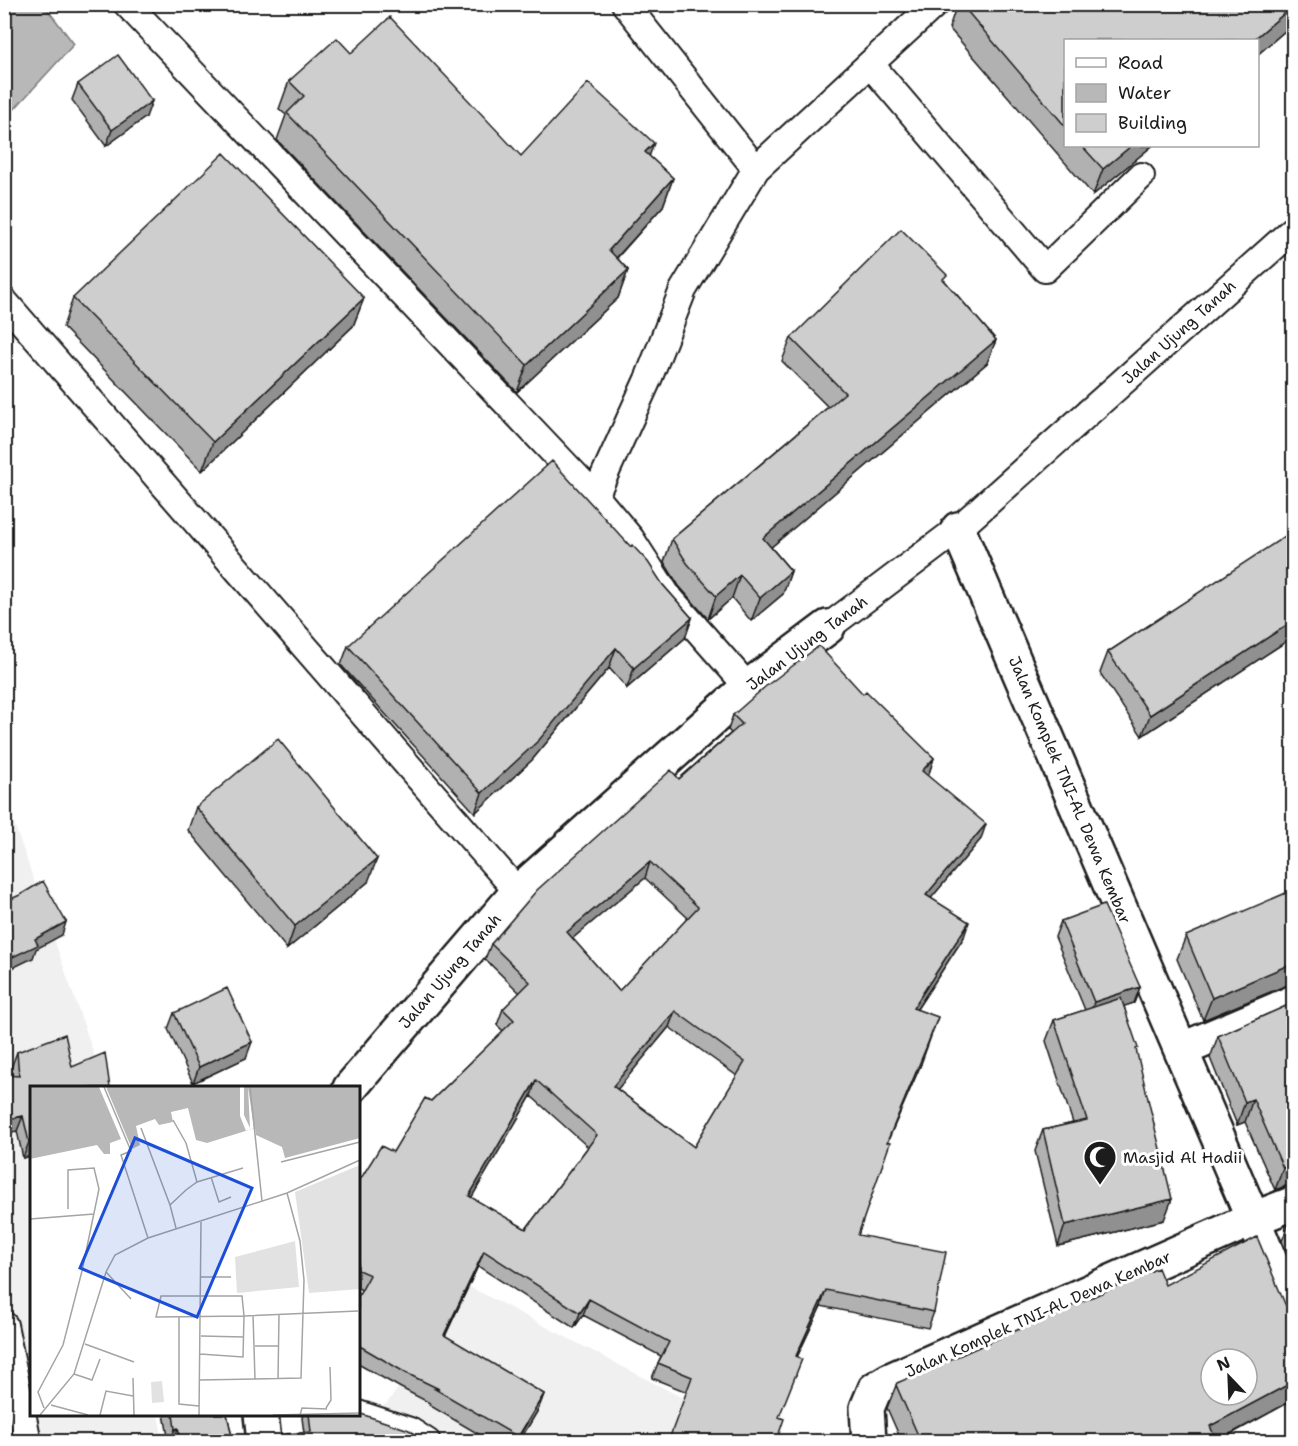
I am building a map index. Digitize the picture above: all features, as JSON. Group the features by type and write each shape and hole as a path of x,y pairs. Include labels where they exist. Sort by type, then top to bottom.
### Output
{"street":[{"name":"Jalan Komplek TNI-AL Dewa Kembar","path":"958,529 1181,1050 1293,1319"},
{"name":"Jalan Ujung Tanah","path":"352,1086 518,892 748,687 828,627"},
{"path":"1181,1050 1293,1002"},
{"name":"Jalan Komplek TNI-AL Dewa Kembar","path":"869,1442 867,1408 875,1389 890,1380 1252,1218 1293,1203"},
{"path":"261,1416 264,1442"}],"lane":[{"path":"127,4 595,496 631,539 667,596 748,687"},
{"path":"625,4 756,169"},
{"path":"595,496 649,377 683,290 756,169 935,4"},
{"path":"870,64 1045,269 1141,176"},
{"name":"Jalan Ujung Tanah","path":"828,627 958,529 1293,229"},
{"path":"4,301 518,892"},
{"path":"4,1325 28,1442"},
{"path":"360,1415 410,1431 428,1442"}],"shaded area":[{"path":"4,794 99,1069 39,1086 30,1086 30,1416 158,1416 163,1441 5,1441"},
{"path":"401,1251 765,1441 359,1442 358,1424 387,1403 415,1366"}],"water":[{"path":"4,5 44,5 74,44 10,114 4,109"}],"building":[{"path":"961,4 1293,4 1254,39 1064,39 1064,125"},
{"path":"390,17 521,156 588,83 654,143 645,152 673,178 609,250 628,270 527,365 287,113 304,96 289,81 337,38 351,53"},
{"path":"118,55 152,101 112,130 78,84"},
{"path":"1083,147 1130,147 1103,169"},
{"path":"224,153 364,298 213,442 73,298"},
{"path":"901,229 947,275 943,279 996,340 763,538 791,571 760,598 740,575 716,596 687,563 672,539 845,393 791,338"},
{"path":"552,461 631,547 632,545 648,562 663,585 692,618 634,668 616,648 539,740 482,793 348,646"},
{"path":"1293,531 1293,621 1150,715 1108,652"},
{"path":"819,646 863,694 866,691 934,758 922,771 986,824 926,895 969,922 913,1008 938,1017 887,1142 890,1143 858,1235 946,1252 934,1312 826,1290 796,1356 802,1359 779,1417 784,1419 776,1442 668,1442 692,1377 658,1363 669,1342 589,1299 580,1313 484,1251 444,1335 544,1394 518,1437 435,1389 439,1389 360,1346 360,1293 370,1275 360,1271 360,1180 381,1146 393,1152 425,1098 431,1101 514,1020 503,1009 530,982 491,944 537,890 671,770 679,779 742,724 733,715 766,686","holes":["650,862 698,907 619,991 567,932","675,1011 745,1062 694,1147 613,1086","536,1080 597,1135 526,1229 469,1196"]},
{"path":"278,739 377,859 295,926 196,807"},
{"path":"43,881 66,922 35,939 38,945 4,961 4,902"},
{"path":"1293,890 1293,963 1212,998 1186,936"},
{"path":"1104,905 1140,987 1094,1002 1061,921"},
{"path":"227,988 252,1042 199,1067 174,1013"},
{"path":"1121,998 1138,1048 1136,1049 1172,1199 1065,1225 1043,1130 1087,1120 1054,1020"},
{"path":"1293,1003 1293,1164 1283,1168 1253,1099 1245,1102 1218,1036"},
{"path":"65,1034 72,1067 105,1053 110,1086 30,1086 29,1142 23,1116 4,1120 4,1075 19,1076 17,1052"},
{"path":"1257,1237 1285,1304 1293,1312 1293,1382 1259,1400 1259,1347 1199,1347 1199,1407 1246,1407 1210,1426 1217,1442 921,1442 897,1383 1158,1268 1165,1285"},
{"path":"360,1414 409,1430 420,1442 281,1442 287,1434 311,1432 309,1416 360,1416"},
{"path":"173,1416 227,1416 232,1437 254,1437 259,1442 181,1442 178,1428 175,1429"}],"place":[{"name":"Masjid Al Hadii","path":"1100,1186"}]}
